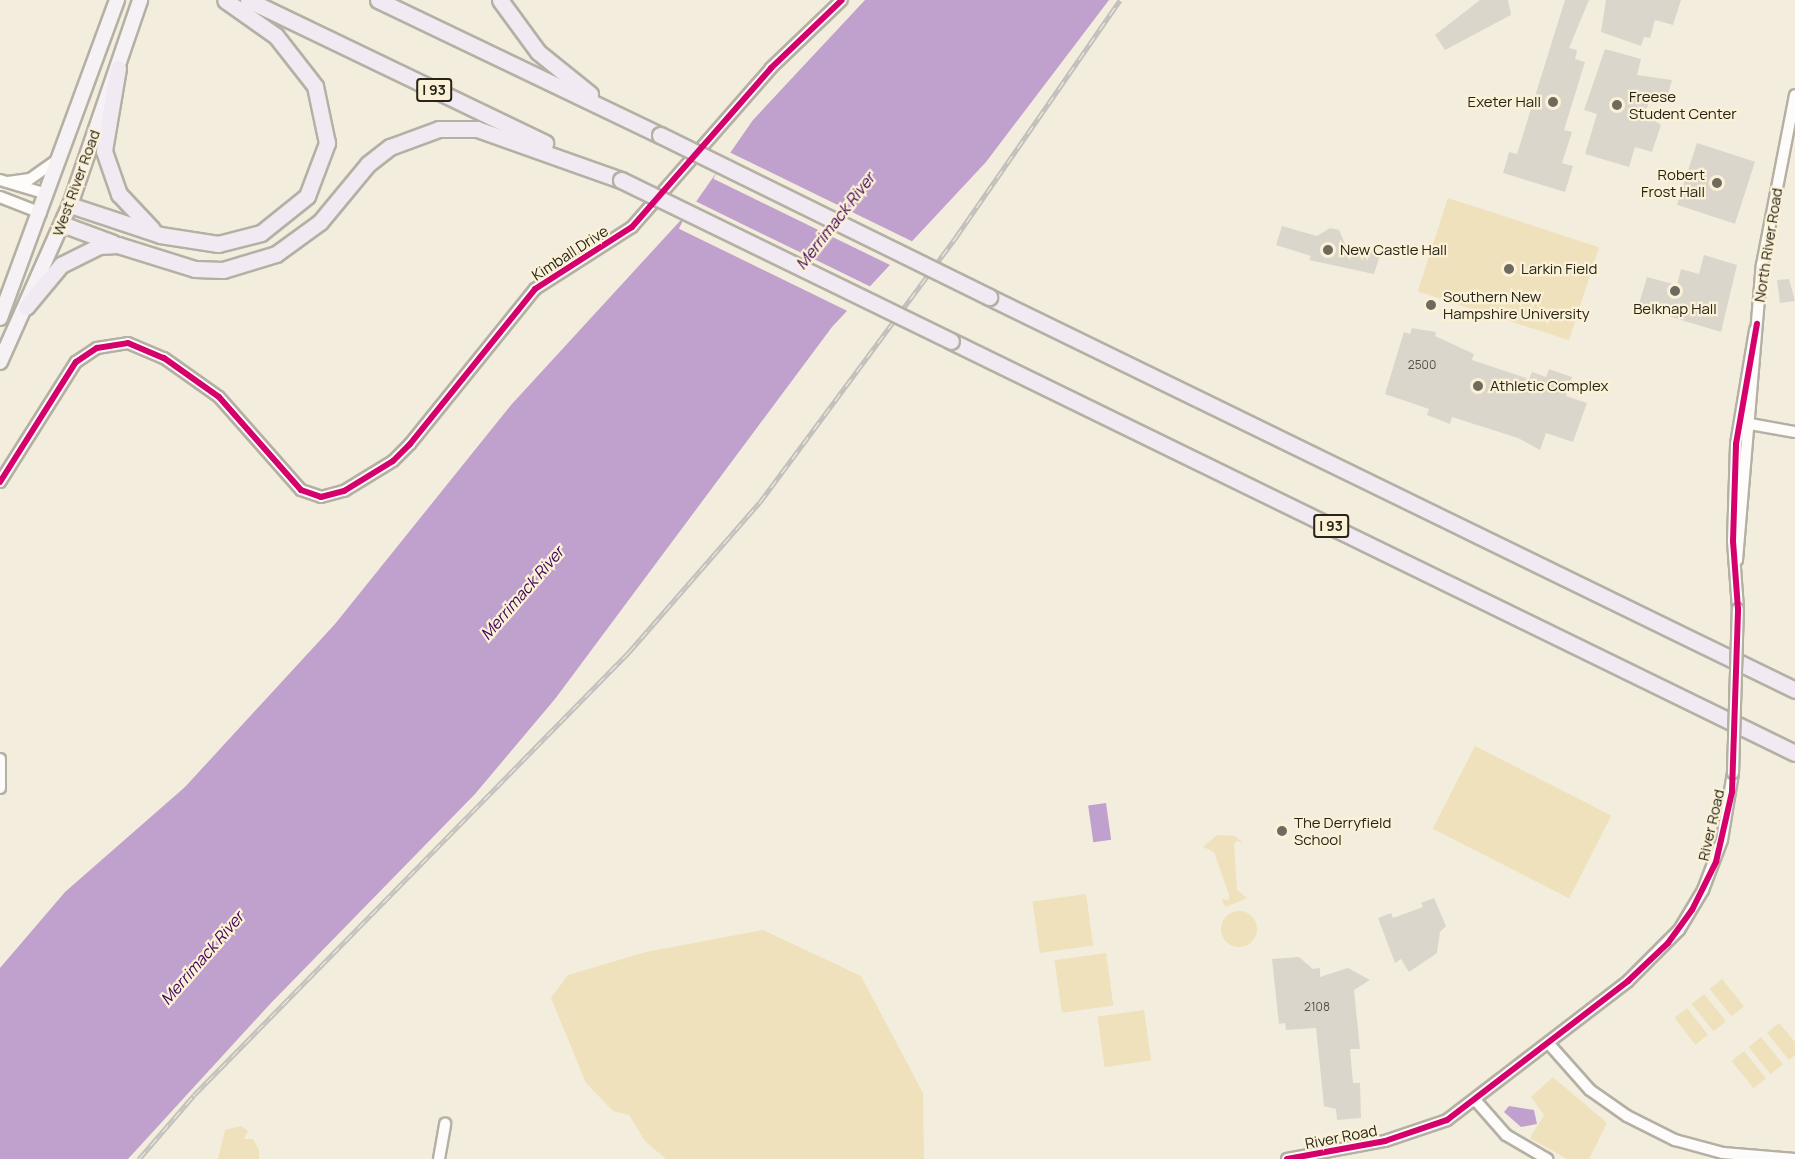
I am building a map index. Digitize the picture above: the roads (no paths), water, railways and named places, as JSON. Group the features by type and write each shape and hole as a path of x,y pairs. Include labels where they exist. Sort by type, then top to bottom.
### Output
{"highway":[{"path":"70,205 160,235 218,244 261,233 297,207 321,170 327,143 315,86 276,36 225,0"},
{"name":"I 93","path":"248,0 1795,753"},
{"path":"378,0 660,135 1795,690"},
{"path":"500,0 538,52 622,117"},
{"path":"118,68 104,135 108,168 125,204 160,235"},
{"path":"62,224 118,245 195,269 246,265 276,254 320,222 368,164 390,147 439,129 477,129 621,180"},
{"path":"26,307 72,257 99,246 118,245"}],"main road":[{"name":"West River Road","path":"0,318 117,0"},
{"name":"West River Road","path":"0,362 70,205 140,0"},
{"path":"47,194 70,205"},
{"path":"40,213 62,224"}],"street":[{"name":"Kimball Drive","path":"0,482 76,362 97,348 128,344 164,358 219,397 301,490 321,497 344,491 393,461 410,444 536,289 632,227 771,68 842,0"},
{"name":"North River Road","path":"1757,324 1762,265 1795,95"},
{"path":"4,181 43,173 62,151"},
{"path":"4,181 47,194"},
{"path":"0,197 40,213"},
{"name":"River Road","path":"1287,1159 1412,1135 1477,1102 1641,970 1679,930 1716,862 1733,773 1738,609 1737,560 1757,324"},
{"name":"River Road","path":"1737,560 1733,541 1736,444 1757,324"},
{"path":"1750,424 1795,432"},
{"path":"0,759 0,788"},
{"path":"1550,1045 1590,1090 1658,1132 1723,1153 1795,1159"},
{"path":"1477,1102 1506,1135 1547,1159"},
{"path":"439,1159 445,1124"}],"water":[{"name":"Merrimack River","path":"865,0 1109,0 986,162 832,327 555,699 475,794 271,1003 128,1159 0,1159 0,968 65,892 185,787 335,624 511,405 691,209 753,120"},
{"path":"1106,803 1111,840 1093,842 1088,806"},
{"path":"1509,1106 1534,1110 1537,1124 1521,1127 1504,1112"}],"railway":[{"path":"139,1159 194,1095 629,652 760,502 956,237 1120,0"}],"place":[{"name":"Exeter Hall","path":"1553,102"},
{"name":"Freese Student Center","path":"1617,105"},
{"name":"Robert Frost Hall","path":"1717,183"},
{"name":"New Castle Hall","path":"1328,250"},
{"name":"Larkin Field","path":"1509,269"},
{"name":"Belknap Hall","path":"1675,291"},
{"name":"Southern New Hampshire University","path":"1431,305"},
{"name":"Athletic Complex","path":"1478,386"},
{"name":"The Derryfield School","path":"1282,831"}]}
